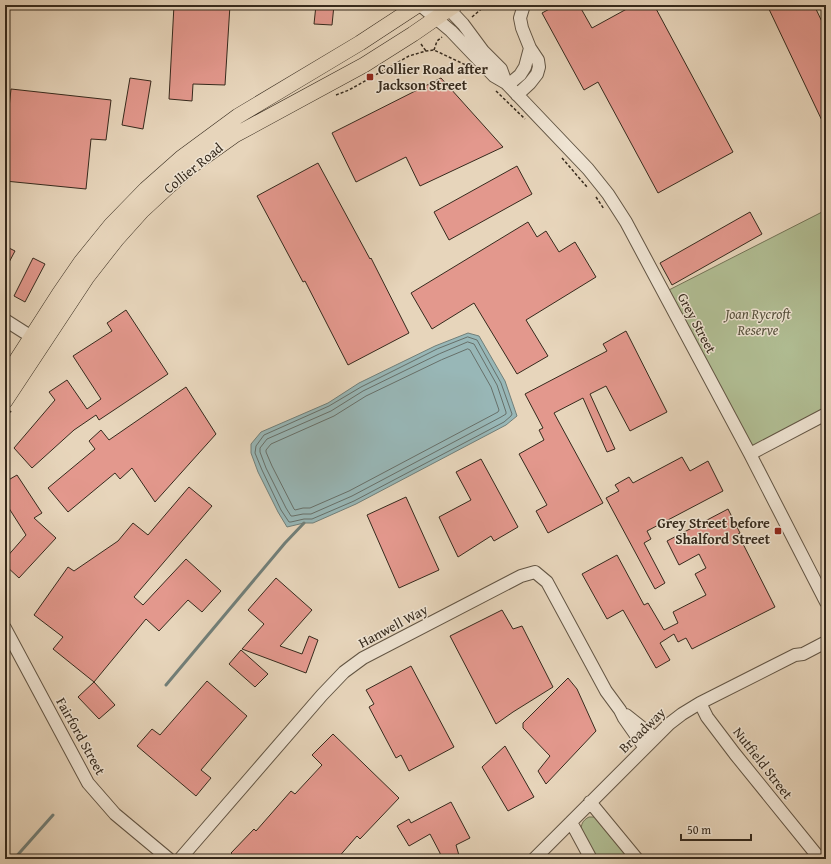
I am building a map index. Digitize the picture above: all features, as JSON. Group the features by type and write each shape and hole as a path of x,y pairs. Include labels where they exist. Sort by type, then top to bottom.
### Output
{"main road":[{"name":"Collier Road","path":"9,405 59,294 81,262 112,225 146,189 175,164 238,116 360,43 419,5"},
{"name":"Collier Road","path":"5,378 116,240 142,211 193,165 235,134 364,65 436,19 450,6"}],"street":[{"name":"Grey Street","path":"419,5 451,31 494,76 507,84 588,169 608,194 626,222 750,454 826,602"},
{"path":"517,95 530,83 537,74 539,67 538,60 530,48 522,28 520,18 524,5"},
{"name":"Grey Street","path":"450,6 483,51 500,69 507,84"},
{"path":"507,84 520,75 525,67 530,48"},
{"path":"5,320 37,340"},
{"path":"750,454 826,414"},
{"name":"Hanwell Way","path":"180,859 322,695 344,672 363,658 521,576 535,572 547,582 606,691 645,748"},
{"name":"Fairford Street","path":"5,628 88,782 116,814 169,859"},
{"name":"Broadway","path":"795,655 801,647 826,633"},
{"name":"Broadway","path":"534,859 669,724 682,714 700,703 795,655 803,654 826,642"},
{"name":"Nutfield Street","path":"700,703 707,717 735,754 820,859"},
{"name":"Hanwell Way","path":"620,710 655,738"},
{"path":"590,802 637,859"},
{"path":"571,822 591,859"}],"path":[{"path":"476,14 486,5"},
{"path":"330,97 349,90 410,56 426,51 434,50 472,68"},
{"path":"494,88 526,121"},
{"path":"558,154 587,186"},
{"path":"596,198 605,211"},
{"path":"5,421 9,405"}],"green space":[{"name":"Joan Rycroft Reserve","path":"826,210 826,414 750,454 663,293"},
{"path":"589,817 594,817 599,820 631,859 597,859 581,829 582,823"}],"water":[{"path":"468,333 479,336 505,381 517,416 506,425 356,504 313,523 304,523 287,527 258,472 251,453 251,444 261,432 328,403 359,383 435,346"}],"building":[{"path":"174,5 230,5 225,85 193,84 192,101 169,99"},
{"path":"316,5 334,5 332,25 314,24"},
{"path":"557,5 579,5 592,28 634,5 654,5 733,152 658,193 598,82 584,90 542,13"},
{"path":"767,5 814,5 826,30 826,129"},
{"path":"130,78 151,81 143,129 122,125"},
{"path":"441,78 503,147 420,186 406,157 356,182 332,133"},
{"path":"11,89 111,100 106,140 91,139 86,189 5,181 5,146"},
{"path":"318,163 370,259 371,258 409,333 348,365 305,281 303,282 257,196"},
{"path":"517,166 532,194 449,240 434,212"},
{"path":"750,212 762,234 672,285 660,263"},
{"path":"528,222 537,237 546,231 559,252 575,242 596,277 526,320 548,356 517,374 474,303 432,329 411,293"},
{"path":"5,246 15,251 5,270"},
{"path":"33,258 45,264 25,302 14,296"},
{"path":"126,310 168,374 99,420 96,415 74,430 32,468 14,448 55,400 49,392 67,380 87,409 101,399 73,356 112,331 107,323"},
{"path":"626,331 667,412 630,431 606,386 590,394 615,449 607,452 583,398 554,413 603,503 548,533 536,511 547,505 519,454 544,440 539,430 543,428 525,394 607,351 603,344"},
{"path":"186,387 216,434 155,502 132,468 120,479 115,473 68,512 48,488 95,449 89,441 101,430 109,440"},
{"path":"682,457 690,471 708,461 723,491 647,531 651,539 644,543 665,583 655,589 606,498 619,491 615,485 629,477 633,483"},
{"path":"481,459 518,527 494,541 491,536 458,557 439,517 471,500 456,472"},
{"path":"17,475 42,513 34,518 56,538 19,578 5,565 5,559 26,535 5,502 5,482"},
{"path":"189,487 212,506 134,597 143,605 186,559 221,591 202,612 188,600 159,631 146,619 94,682 53,649 63,637 34,615 68,567 74,571 118,541 133,523 148,535"},
{"path":"406,497 439,570 399,588 367,515"},
{"path":"728,509 740,533 738,534 775,607 692,649 686,638 678,642 674,634 660,643 670,660 656,668 623,610 607,619 582,574 617,555 644,605 648,603 664,630 678,623 673,612 706,595 695,574 706,568 699,554 679,565 667,541"},
{"path":"276,578 312,610 280,646 302,654 309,636 318,640 306,673 242,649 264,624 248,610"},
{"path":"502,610 513,629 522,626 553,687 496,724 450,636"},
{"path":"241,650 268,674 255,687 229,664"},
{"path":"411,666 454,747 409,771 401,755 396,758 369,707 374,704 366,690"},
{"path":"568,678 577,689 596,731 546,784 538,771 550,756 523,728 523,723"},
{"path":"207,681 247,716 201,770 211,778 196,796 137,746 152,729 160,735"},
{"path":"94,682 115,705 99,719 78,697"},
{"path":"333,734 399,798 360,839 357,836 337,859 237,859 231,853 254,829 256,831 291,791 295,794 322,765 312,755"},
{"path":"505,746 534,797 508,811 482,767"},
{"path":"451,802 470,838 456,845 460,859 441,859 440,853 430,834 409,846 397,826 409,819 411,823"}],"waterway":[{"path":"166,685 285,543 304,523"},
{"path":"14,859 53,815"}],"place":[{"name":"Collier Road after Jackson Street","path":"370,77"},
{"name":"Grey Street before Shalford Street","path":"778,531"}]}
